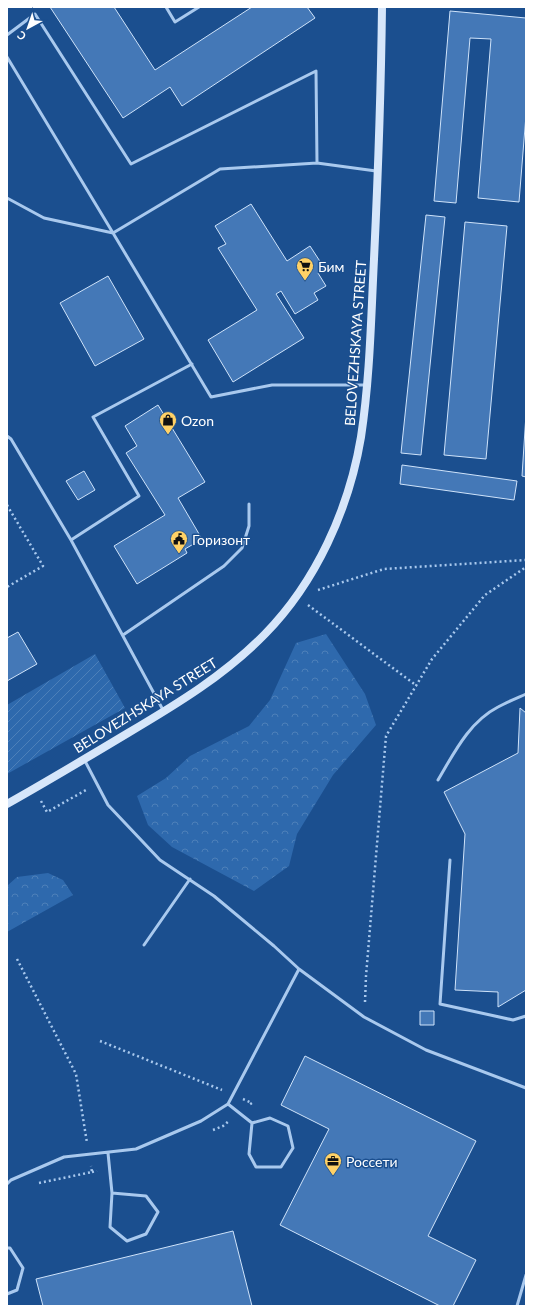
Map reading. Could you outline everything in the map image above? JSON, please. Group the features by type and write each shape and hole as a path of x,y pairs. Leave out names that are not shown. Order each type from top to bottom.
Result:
{"street":[{"name":"BELOVEZHSKAYA STREET","path":"7,804 84,760 164,711 198,690 227,669 265,634 297,596 312,572 327,543 353,475 361,438 367,385 379,172 382,7"}],"lane":[{"path":"166,7 175,22 199,7"},
{"path":"7,35 35,14 131,164 316,71 317,163"},
{"path":"7,57 211,396 272,385 367,385"},
{"path":"7,198 44,218 113,233 220,169 317,163 379,172"},
{"path":"71,540 139,496 93,417 192,364"},
{"path":"7,436 11,439 71,540 164,711"},
{"path":"122,635 224,566 242,548 249,526 249,504"},
{"path":"438,780 452,756 473,726 497,707 526,694"},
{"path":"84,760 108,805 160,860 214,896 299,969 364,1017 426,1050 526,1088"},
{"path":"450,860 440,1004 513,1020 526,1016"},
{"path":"144,945 190,880"},
{"path":"7,1184 11,1180 64,1157 136,1149 201,1121 228,1104 299,969"},
{"path":"228,1104 252,1123"},
{"path":"270,1118 288,1126 293,1148 281,1167 256,1167 249,1154 252,1123 270,1118"},
{"path":"108,1153 112,1193 110,1227 127,1241 146,1234 158,1212 146,1196 112,1193"},
{"path":"7,1248 10,1248 23,1268 17,1290 7,1294"},
{"path":"517,1306 526,1275"}],"path":[{"path":"7,505 43,566 7,588"},
{"path":"297,596 384,569 526,560"},
{"path":"364,1017 366,976 386,736 432,659 485,595 526,566"},
{"path":"297,596 417,686"},
{"path":"17,959 76,1074 92,1172"},
{"path":"100,1041 252,1103 223,1126 208,1132"},
{"path":"34,1184 109,1167"}],"green space":[{"path":"326,634 365,694 376,725 333,775 297,834 289,866 254,891 172,847 148,825 137,796 166,778 190,756 249,726 270,700 296,643"},
{"path":"95,654 125,708 7,774 7,705"},
{"path":"48,873 63,880 73,895 7,932 7,886 17,877"}],"building":[{"path":"50,7 114,7 155,70 252,7 307,7 315,18 182,106 170,87 123,118"},
{"path":"450,11 526,18 526,115 519,202 478,198 491,39 470,38 456,203 434,201"},
{"path":"251,204 287,261 310,246 325,269 318,273 326,286 314,293 318,300 295,314 281,291 276,294 304,338 233,382 208,340 257,310 218,248 226,244 215,226"},
{"path":"426,215 445,217 421,455 401,453"},
{"path":"465,222 507,226 486,459 444,455"},
{"path":"108,276 144,339 95,366 60,303"},
{"path":"158,405 205,482 178,498 202,539 185,549 187,553 137,584 114,546 165,515 126,453 137,446 125,426"},
{"path":"526,414 526,477 522,476"},
{"path":"402,465 517,481 514,500 400,484"},
{"path":"84,471 95,490 78,500 66,481"},
{"path":"18,632 37,664 7,681 7,638"},
{"path":"520,708 526,713 526,990 498,1007 498,992 455,990 465,834 444,792 518,753"},
{"path":"420,1011 434,1011 434,1025 420,1025"},
{"path":"305,1056 476,1141 428,1236 476,1260 453,1306 440,1306 280,1225 329,1129 281,1105"},
{"path":"233,1231 252,1306 43,1306 36,1279"}],"place":[{"name":"Бим","path":"305,281"},
{"name":"Ozon","path":"168,435"},
{"name":"Горизонт","path":"179,554"},
{"name":"Россети","path":"333,1176"}]}
